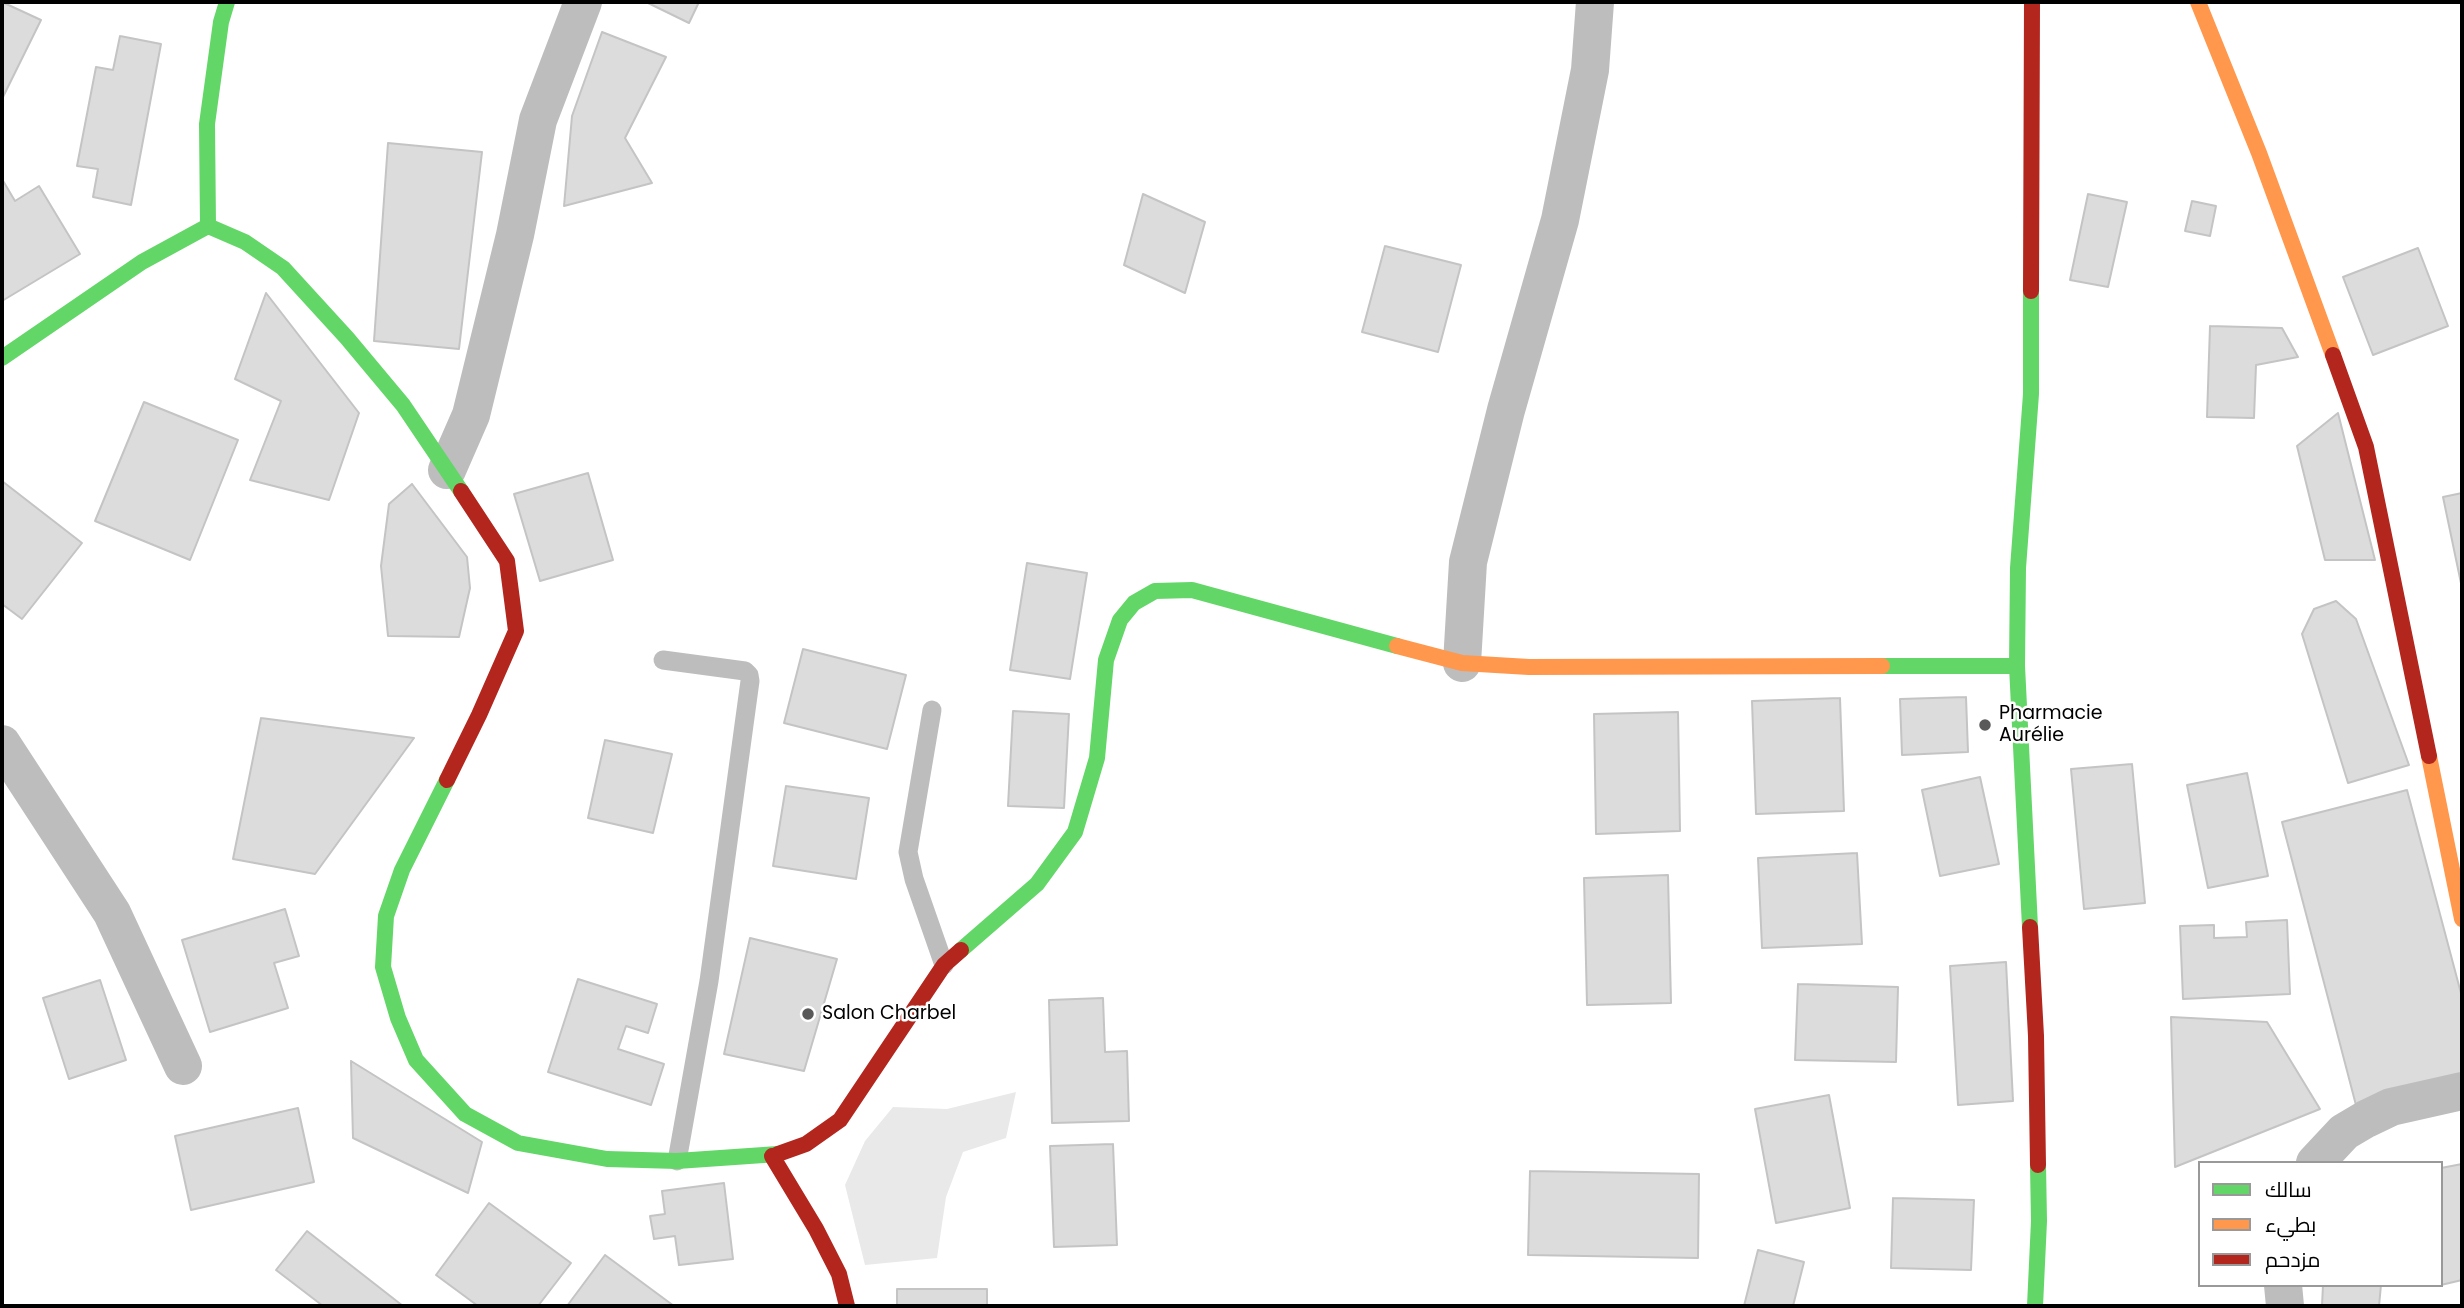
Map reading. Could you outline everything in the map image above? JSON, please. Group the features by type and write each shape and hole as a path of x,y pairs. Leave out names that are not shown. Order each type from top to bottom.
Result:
{"street":[{"path":"208,226 207,124 221,22 227,2"},
{"path":"447,470 471,415 515,235 538,120 583,2"},
{"path":"1462,663 1468,562 1506,410 1560,220 1590,69 1595,2"},
{"path":"2032,2 2031,394 2018,568 2017,666 2036,1036 2039,1221 2035,1306"},
{"path":"2198,2 2259,153 2366,447 2462,919"},
{"path":"2,358 142,262 208,226"},
{"path":"208,226 245,242 283,268 404,405 507,561 516,631 479,715 402,870 386,916 383,967 397,1018 416,1060 465,1114 518,1143 607,1159 677,1161 772,1156 806,1144 841,1121 944,965 1037,884 1074,832 1097,758 1106,660 1120,620 1134,603 1155,591 1192,590 1462,663 1542,667 2017,666"},
{"path":"2,744 112,913 183,1066"},
{"path":"2317,1161 2344,1132 2366,1119 2391,1107 2462,1091"},
{"path":"772,1156 816,1228 839,1274 847,1306"},
{"path":"2283,1287 2285,1306"}],"lane":[{"path":"663,660 745,671 750,681 709,981 677,1161"},
{"path":"932,709 908,852 914,879 944,965"}],"shaded area":[{"path":"1016,1092 1006,1138 963,1152 946,1197 937,1258 865,1265 845,1185 865,1141 893,1107 947,1109"}],"building":[{"path":"2,2 41,20 2,99"},
{"path":"646,2 699,2 689,23"},
{"path":"602,32 666,57 625,138 652,183 564,206 572,116"},
{"path":"120,36 161,44 131,205 93,197 98,169 77,166 96,67 113,70"},
{"path":"388,143 482,152 459,349 374,341"},
{"path":"2,179 15,201 39,186 80,254 2,301"},
{"path":"1143,194 1205,222 1185,293 1124,265"},
{"path":"2088,194 2127,202 2108,287 2070,280"},
{"path":"2192,201 2216,206 2210,236 2185,231"},
{"path":"1385,246 1461,265 1438,352 1362,332"},
{"path":"2418,248 2448,326 2373,355 2343,277"},
{"path":"266,293 359,413 329,500 250,480 281,401 235,379"},
{"path":"2210,326 2282,328 2298,357 2256,365 2254,418 2207,417"},
{"path":"144,402 238,440 190,560 95,521"},
{"path":"2338,413 2375,560 2325,560 2297,446"},
{"path":"588,473 613,560 540,581 514,494"},
{"path":"2,481 82,543 22,619 2,604"},
{"path":"412,484 467,557 470,588 459,637 388,636 381,566 389,504"},
{"path":"2462,493 2462,588 2443,497"},
{"path":"1027,563 1087,573 1070,679 1010,670"},
{"path":"2336,601 2356,619 2409,765 2348,783 2302,634 2314,609"},
{"path":"803,649 906,675 887,749 784,723"},
{"path":"1966,697 1968,752 1902,755 1900,699"},
{"path":"1840,698 1844,811 1756,814 1752,701"},
{"path":"1013,711 1069,714 1064,808 1008,806"},
{"path":"1678,712 1680,831 1596,834 1594,714"},
{"path":"261,718 414,738 315,874 233,859"},
{"path":"605,740 672,754 653,833 588,818"},
{"path":"2132,764 2145,903 2084,909 2071,769"},
{"path":"2247,773 2268,876 2208,888 2187,785"},
{"path":"1980,777 1999,864 1940,876 1922,790"},
{"path":"786,786 869,798 856,879 773,866"},
{"path":"2407,790 2462,997 2462,1076 2357,1109 2282,822"},
{"path":"1857,853 1862,944 1762,948 1758,858"},
{"path":"1668,875 1671,1003 1587,1005 1584,878"},
{"path":"285,909 299,956 274,963 288,1008 210,1032 182,940"},
{"path":"2287,920 2290,994 2183,999 2180,926 2214,925 2214,938 2247,937 2246,922"},
{"path":"750,938 837,959 804,1071 724,1054"},
{"path":"2006,962 2013,1101 1958,1105 1950,966"},
{"path":"578,979 657,1004 648,1033 626,1026 618,1049 664,1064 651,1105 548,1072"},
{"path":"100,980 126,1060 69,1079 43,998"},
{"path":"1798,984 1898,987 1896,1062 1795,1060"},
{"path":"1103,998 1105,1052 1127,1051 1129,1121 1052,1123 1049,1000"},
{"path":"2171,1017 2267,1022 2320,1109 2175,1167"},
{"path":"351,1061 482,1142 468,1193 353,1138"},
{"path":"1829,1095 1850,1208 1776,1223 1755,1109"},
{"path":"298,1108 314,1182 191,1210 175,1136"},
{"path":"1113,1144 1117,1245 1054,1247 1050,1146"},
{"path":"2462,1164 2462,1280 2443,1285 2443,1168"},
{"path":"1530,1171 1699,1174 1698,1258 1528,1255"},
{"path":"724,1183 733,1259 679,1265 675,1236 654,1239 650,1216 665,1214 662,1191"},
{"path":"1893,1198 1974,1200 1971,1270 1891,1268"},
{"path":"489,1203 571,1263 538,1306 478,1306 436,1275"},
{"path":"307,1231 403,1306 323,1306 276,1270"},
{"path":"1758,1250 1804,1262 1793,1306 1744,1306"},
{"path":"605,1255 674,1306 567,1306"},
{"path":"2323,1287 2381,1287 2379,1306 2322,1306"},
{"path":"897,1289 987,1289 987,1306 897,1306"}],"traffic: fast":[{"path":"208,226 207,124 221,22 227,2"},
{"path":"2,358 142,262 208,226 245,242 283,268 403,405 461,491"},
{"path":"2030,927 2017,666 2018,568 2031,394 2031,291"},
{"path":"961,950 1037,884 1075,832 1097,758 1106,660 1120,620 1134,603 1155,591 1192,590 1397,646"},
{"path":"1882,666 2017,666"},
{"path":"447,780 402,870 386,916 383,967 398,1018 416,1060 465,1114 518,1143 607,1159 677,1161 778,1154"},
{"path":"2035,1306 2039,1221 2038,1165"}],"traffic: slow":[{"path":"2198,2 2259,153 2333,355"},
{"path":"1397,646 1462,663 1529,667 1882,666"},
{"path":"2429,756 2462,919"}],"traffic: jam":[{"path":"2031,291 2032,2"},
{"path":"2333,355 2366,447 2429,756"},
{"path":"447,780 516,631 507,561 461,491"},
{"path":"2030,927 2036,1036 2038,1165"},
{"path":"778,1154 806,1144 840,1120 944,965 961,950"},
{"path":"772,1156 816,1229 839,1274 847,1306"}],"place":[{"name":"Pharmacie Aurélie","path":"1985,725"},
{"name":"Salon Charbel","path":"808,1014"}]}
